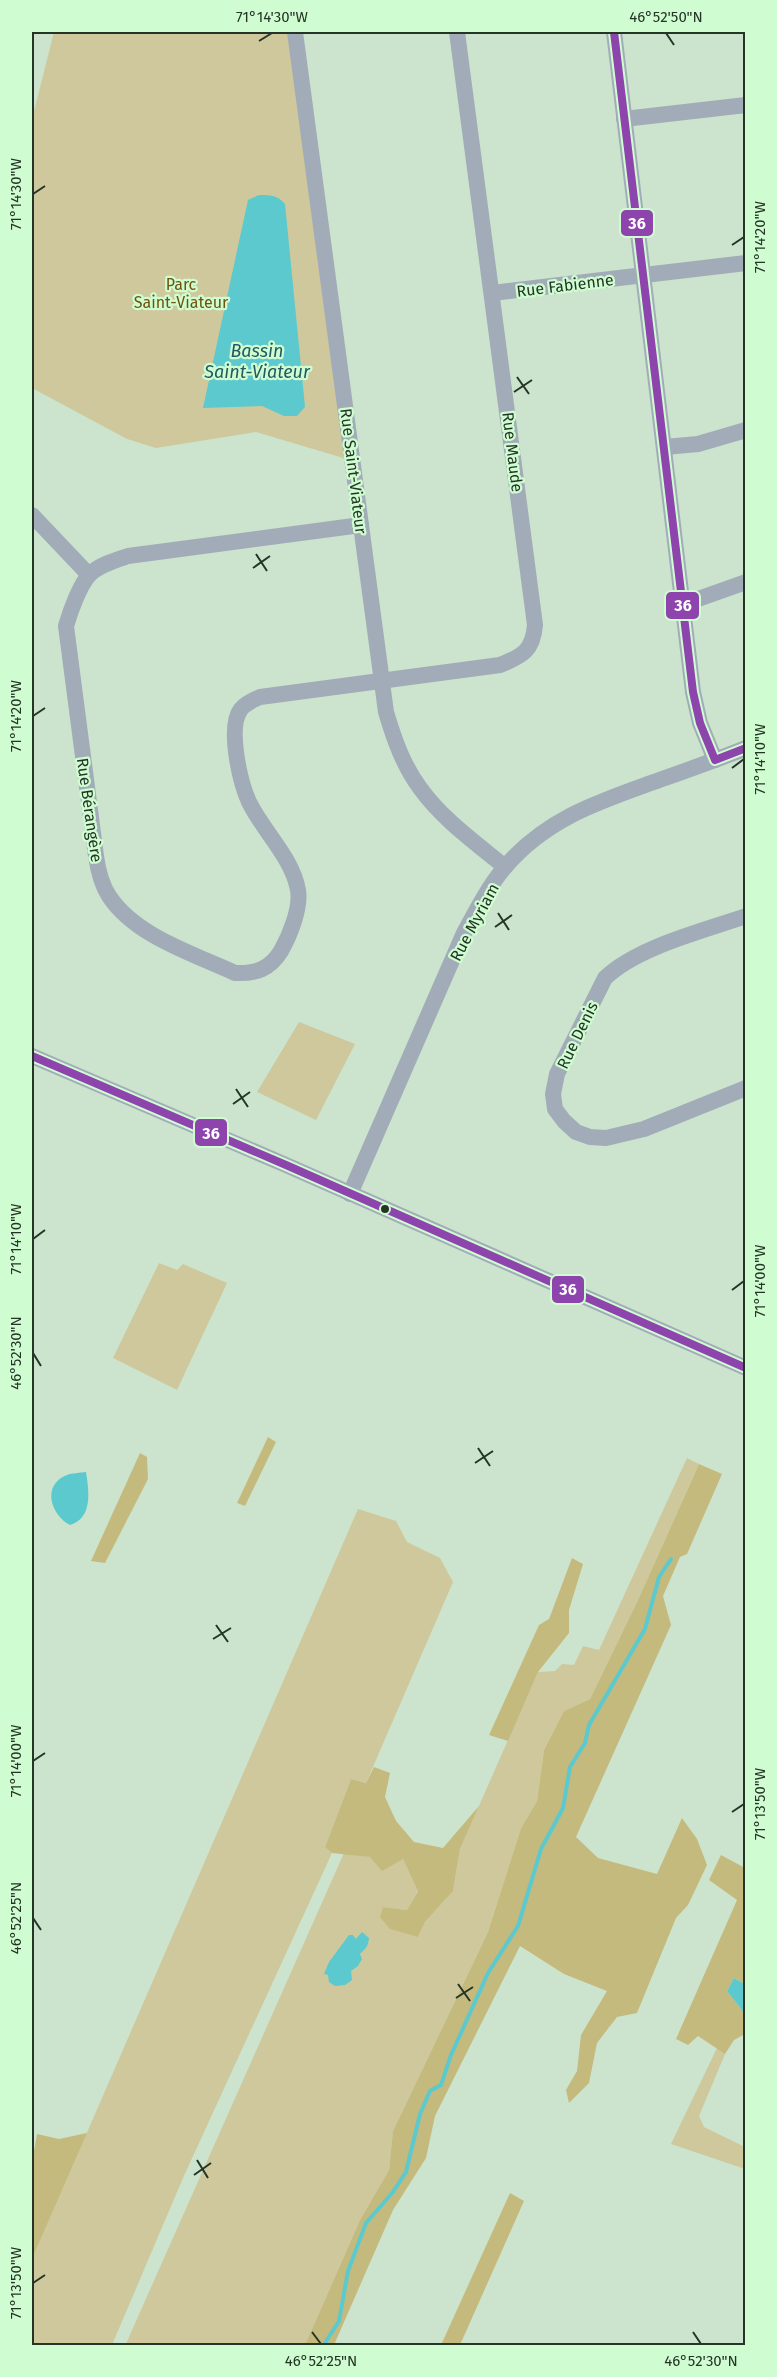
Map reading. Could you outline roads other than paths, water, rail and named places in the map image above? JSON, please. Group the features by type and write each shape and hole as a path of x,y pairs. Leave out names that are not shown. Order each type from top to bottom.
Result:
{"street":[{"name":"Rue Saint-Viateur","path":"295,32 386,712 394,740 405,764 421,789 444,815 505,867"},
{"name":"Rue Maude","path":"382,680 500,664 522,654 534,638 535,625 457,32"},
{"path":"614,32 693,692 700,723 715,760"},
{"path":"624,119 746,105"},
{"name":"Rue Fabienne","path":"492,293 746,263"},
{"path":"665,447 698,444 746,429"},
{"path":"32,515 89,575"},
{"name":"Rue Bérangère","path":"361,525 128,556 113,560 89,575 72,605 66,626 99,874 109,896 140,929 235,973 263,970 274,961 283,947 298,907 298,891 294,876 249,801 233,732 241,710 260,697 382,680"},
{"path":"684,604 746,582"},
{"name":"Rue Myriam","path":"351,1194 464,933 481,902 505,867 533,840 563,818 596,803 746,748"},
{"name":"Rue Denis","path":"746,916 644,953 614,970 605,978 557,1074 554,1094 555,1109 576,1132 590,1137 606,1138 644,1129 746,1088"},
{"path":"32,1056 746,1368"}],"water":[{"name":"Bassin Saint-Viateur","path":"259,195 274,196 285,204 305,407 297,416 284,416 262,406 203,408 248,200"},
{"path":"86,1472 88,1503 86,1510 83,1516 70,1525 63,1520 54,1507 52,1493 54,1486 69,1474"},
{"path":"362,1932 369,1938 369,1941 360,1954 362,1959 358,1966 351,1971 352,1980 345,1985 335,1986 329,1982 328,1975 324,1974 329,1962 349,1935 353,1935 356,1939"},
{"path":"734,1978 745,1984 745,2014 727,1991"}],"waterway":[{"path":"323,2346 339,2321 348,2271 366,2223 393,2192 406,2172 420,2114 430,2091 441,2085 451,2055 488,1973 518,1926 541,1849 563,1808 570,1767 585,1743 589,1725 645,1629 659,1577 671,1559"}],"park label":[{"name":"Parc Saint-Viateur","path":"181,293"}]}
